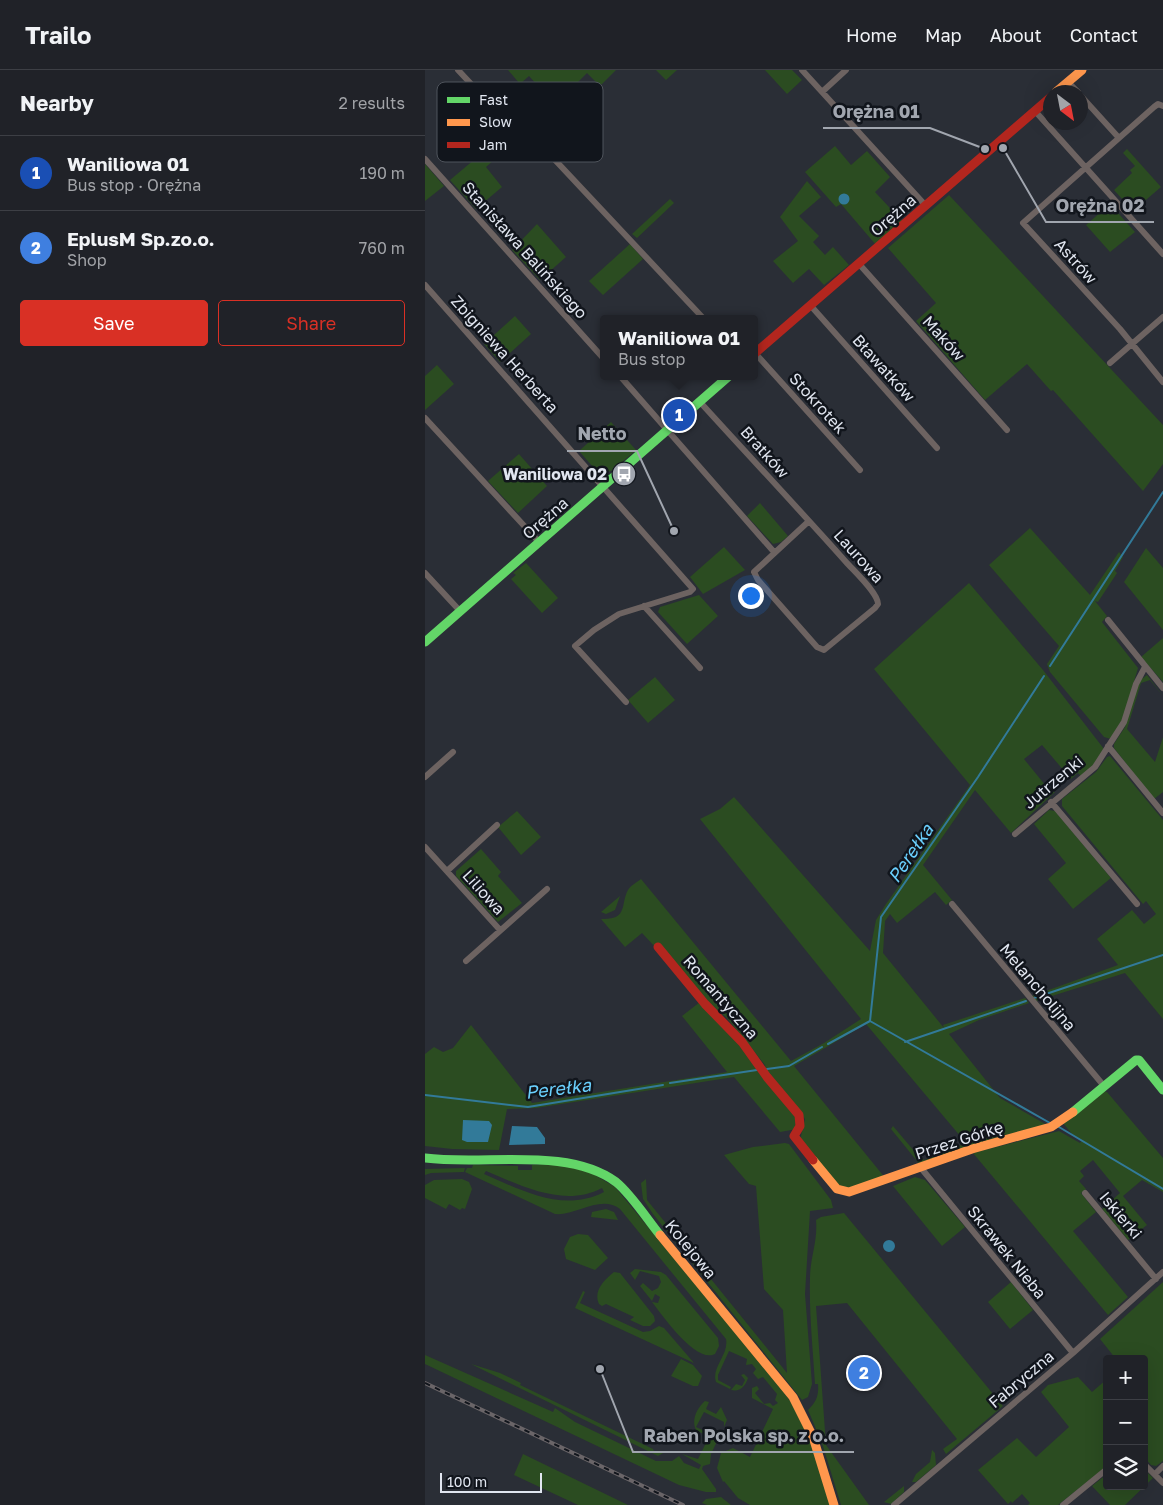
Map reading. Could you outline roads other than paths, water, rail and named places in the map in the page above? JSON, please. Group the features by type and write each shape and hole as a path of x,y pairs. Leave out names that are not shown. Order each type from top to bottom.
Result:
{"street":[{"path":"458,70 469,82"},
{"path":"802,70 926,206"},
{"path":"822,92 846,70"},
{"path":"1064,85 1082,70"},
{"path":"1068,82 1071,85"},
{"name":"Orężna","path":"758,351 860,265 1043,104"},
{"path":"1088,104 1119,138"},
{"path":"1085,168 1153,107 1158,104 1163,106"},
{"path":"1035,111 1163,254"},
{"name":"Stanisława Balińskiego","path":"425,160 600,355"},
{"path":"557,162 700,315"},
{"name":"Astrów","path":"1085,168 1023,223 1132,344 1163,382"},
{"name":"Maków","path":"860,265 1007,430"},
{"name":"Zbigniewa Herberta","path":"425,286 693,589 690,592 644,606"},
{"name":"Bławatków","path":"811,306 937,448"},
{"path":"1111,363 1163,317"},
{"name":"Stokrotek","path":"758,357 860,470"},
{"path":"624,380 730,504 774,552 809,521"},
{"name":"Orężna","path":"425,642 725,380"},
{"name":"Bratków","path":"700,402 809,521"},
{"path":"425,418 539,542"},
{"name":"Laurowa","path":"774,552 754,572 758,580 817,647 826,650 875,608 878,600 809,521"},
{"path":"425,573 460,611"},
{"path":"626,702 575,646 613,617 644,606 700,668"},
{"path":"1108,620 1163,688"},
{"name":"Jutrzenki","path":"1015,834 1051,802 1095,768 1124,722 1136,684 1145,667"},
{"path":"1108,746 1163,813"},
{"path":"425,777 453,752"},
{"path":"1051,802 1137,904"},
{"name":"Liliowa","path":"447,871 497,825"},
{"name":"Liliowa","path":"425,847 500,930"},
{"name":"Liliowa","path":"466,961 547,889"},
{"name":"Melancholijna","path":"952,904 1104,1086"},
{"name":"Romantyczna","path":"658,947 761,1067 799,1115 801,1122 799,1130 794,1136"},
{"name":"Przez Górkę","path":"794,1136 837,1189 842,1192 867,1187 972,1149 1051,1127 1068,1116 1133,1062 1139,1060 1163,1090"},
{"name":"Kolejowa","path":"425,1158 485,1161 561,1160 589,1166 619,1184 793,1397 813,1436 834,1505"},
{"name":"Skrawek Nieba","path":"921,1168 1073,1353"},
{"name":"Iskierki","path":"1085,1193 1156,1278"},
{"name":"Fabryczna","path":"894,1505 1073,1353 1163,1272"},
{"path":"1155,1474 1163,1466"},
{"path":"1148,1468 1163,1482"},
{"path":"1063,1505 1103,1472"}],"water":[{"path":"844,193 850,199 844,205 838,199"},
{"path":"463,1120 489,1121 492,1125 488,1142 467,1142 462,1140"},
{"path":"512,1126 537,1127 545,1138 545,1144 509,1145"},
{"path":"891,1240 894,1241 894,1251 887,1252 884,1251 883,1244 884,1241"}],"waterway":[{"name":"Perełka","path":"1050,666 1163,492"},
{"name":"Perełka","path":"828,1044 870,1021 881,917 978,777 1044,676"},
{"path":"1034,998 1163,955"},
{"path":"905,1042 1026,1001"},
{"path":"870,1021 1050,1123"},
{"name":"Perełka","path":"767,1069 789,1066 822,1047"},
{"name":"Perełka","path":"670,1083 757,1070"},
{"name":"Perełka","path":"425,1095 528,1107 663,1085"},
{"path":"1059,1127 1163,1189"}],"railway":[{"path":"425,1383 683,1505"}],"place":[{"name":"Orężna 02","path":"1003,148"},
{"name":"Orężna 01","path":"985,149"},
{"name":"Waniliowa 01","path":"679,415"},
{"name":"Waniliowa 02","path":"624,474"},
{"name":"Netto","path":"674,531"},
{"name":"Raben Polska sp. z o.o.","path":"600,1369"},
{"name":"EplusM Sp.zo.o.","path":"864,1373"}]}
